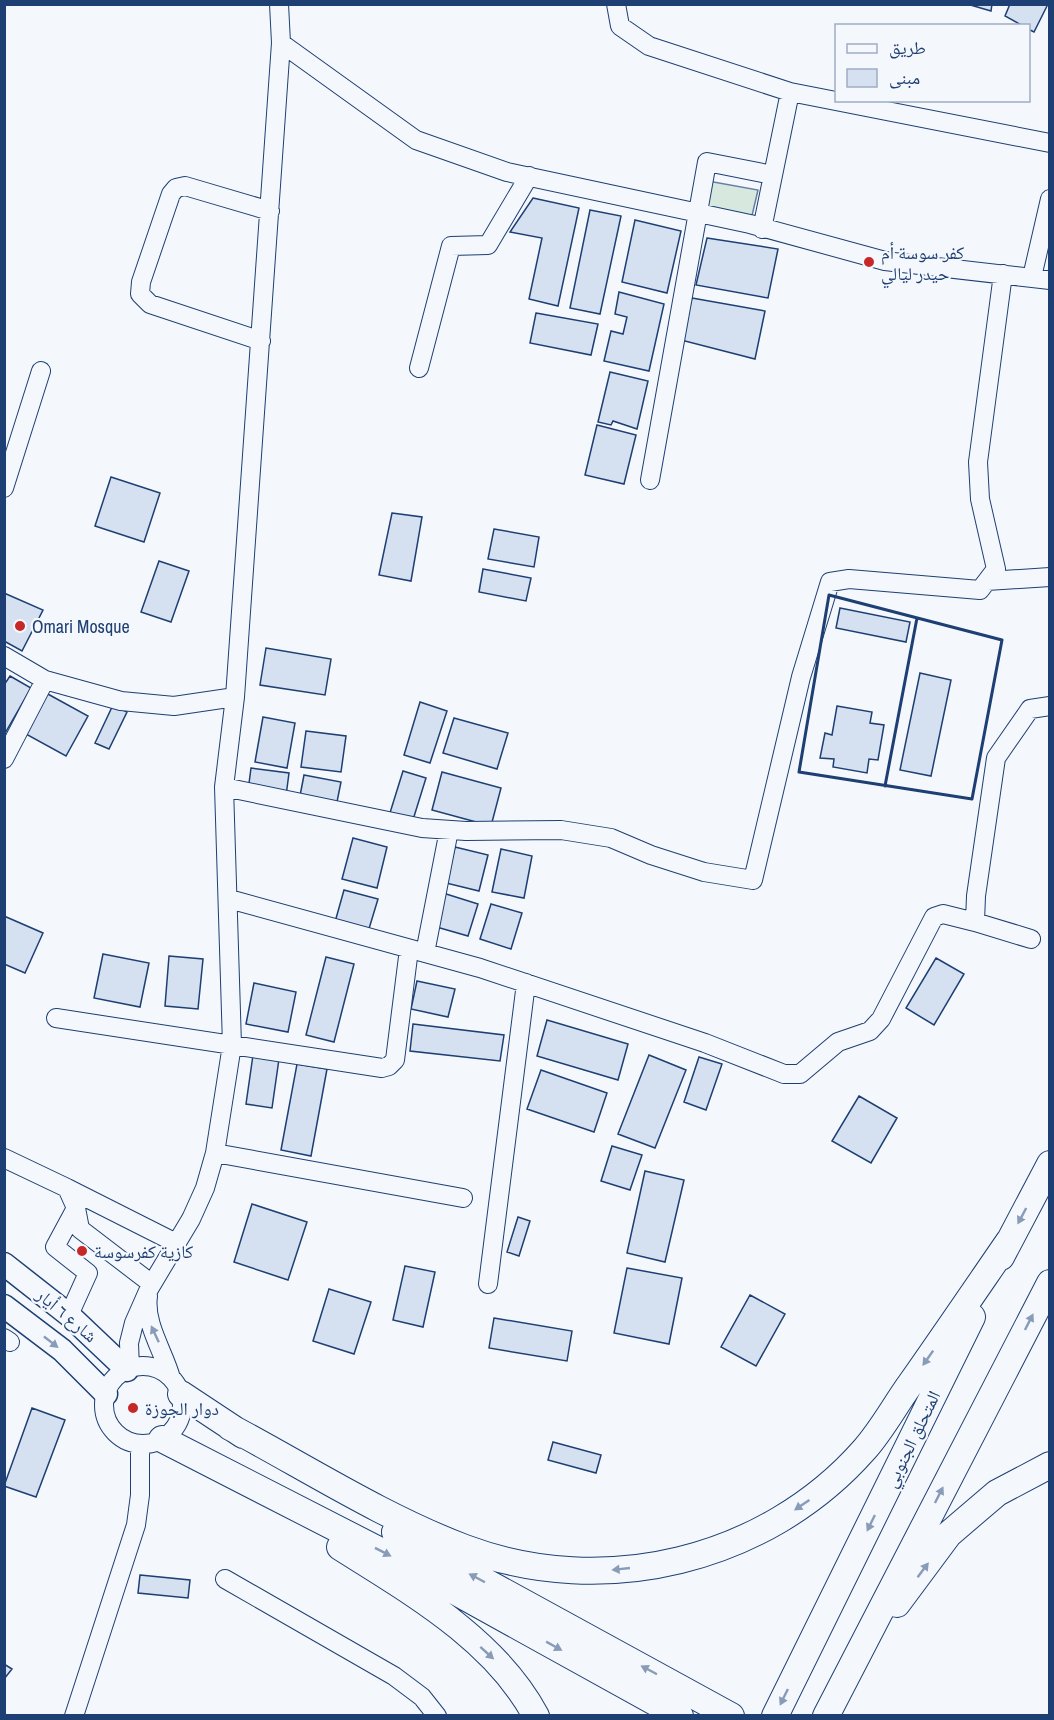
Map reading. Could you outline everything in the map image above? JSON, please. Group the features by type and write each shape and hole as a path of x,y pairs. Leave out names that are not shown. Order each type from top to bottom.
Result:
{"highway":[{"name":"المتحلق الجنوبي","path":"775,1716 1009,1241 1050,1164"},
{"path":"230,1427 417,1527 477,1551 561,1569 609,1570 657,1566 697,1557 741,1541 784,1517 825,1490 865,1449 1009,1241"},
{"path":"826,1716 1050,1283"},
{"path":"176,1386 230,1427 412,1543 731,1716"},
{"path":"151,1442 213,1466 400,1561 680,1716"},
{"path":"850,1667 949,1534 998,1493 1050,1465"},
{"path":"213,1466 413,1593 458,1627 499,1664 536,1716"}],"main road":[{"name":"شارع ٦ أيار","path":"4,1264 69,1314 129,1369"},
{"name":"شارع ٦ أيار","path":"4,1306 62,1350 106,1394"}],"street":[{"path":"129,1369 129,1343 134,1323 150,1286 205,1188 215,1153 232,1045 224,787 235,697 261,341 281,43 279,4"},
{"path":"616,4 620,26 649,46 790,92 835,101"},
{"path":"281,43 416,140 507,172 696,212 885,261 1041,278 1050,199"},
{"path":"762,229 790,92"},
{"path":"841,102 1050,143"},
{"path":"650,480 696,212 707,162 773,175"},
{"path":"419,368 451,246 488,245 529,176"},
{"path":"261,341 150,304 140,294 141,282 171,194 176,188 185,186 270,211"},
{"path":"224,787 356,816 449,830 561,830 611,838 651,855 704,872 753,880 801,677 830,582 849,579 980,590 996,569 980,499 978,462 1003,274"},
{"path":"5,482 40,371"},
{"path":"987,581 1050,577"},
{"path":"4,656 45,680 121,701 174,706 235,697"},
{"path":"4,759 45,680"},
{"path":"975,921 976,896 996,758 1030,709 1050,706"},
{"path":"56,1018 382,1068 389,1066 395,1060 417,951 449,830"},
{"path":"229,899 526,983 705,1043 784,1074 800,1074 838,1042 870,1031 881,1020 934,917 943,914 975,921 1031,939"},
{"path":"488,1284 526,983"},
{"path":"215,1153 463,1198"},
{"path":"4,1158 176,1243"},
{"path":"67,1188 76,1208 80,1229 150,1286"},
{"path":"76,1208 55,1247 88,1273"},
{"path":"69,1314 88,1273 105,1249"},
{"path":"150,1286 146,1307 150,1324 176,1386 181,1414 177,1424 151,1442 130,1442 113,1429 104,1406 106,1394 111,1384 129,1369 152,1367 176,1386"},
{"path":"74,1716 136,1526 151,1442"},
{"path":"225,1579 394,1676 422,1697 437,1716"}],"shaded area":[{"path":"708,181 758,190 750,224 704,213"}],"building":[{"path":"967,4 992,4 991,11"},
{"path":"1010,4 1048,4 1034,32 1030,30 1030,24 1019,24 1005,16"},
{"path":"533,198 579,208 558,306 529,299 542,238 510,232"},
{"path":"590,210 621,216 600,314 570,308"},
{"path":"635,220 681,231 667,293 622,282"},
{"path":"707,238 778,249 768,298 696,285"},
{"path":"619,292 664,304 649,371 604,361 611,331 623,334 627,317 615,314"},
{"path":"692,298 765,311 755,359 681,340"},
{"path":"536,313 598,324 591,355 530,343"},
{"path":"610,372 648,381 637,429 613,421 611,425 598,422"},
{"path":"597,425 636,435 624,484 585,475"},
{"path":"111,477 160,493 144,542 95,526"},
{"path":"392,513 422,517 411,581 379,575"},
{"path":"494,529 539,537 534,567 488,559"},
{"path":"159,561 189,571 171,622 141,612"},
{"path":"483,569 531,578 526,601 479,592"},
{"name":"Omari Mosque","path":"4,593 43,610 22,651 4,641"},
{"path":"840,608 910,622 906,642 836,628"},
{"path":"266,648 331,659 325,695 260,685"},
{"path":"920,673 951,680 931,776 900,770"},
{"path":"10,676 31,688 4,735 4,685"},
{"path":"46,693 88,716 66,756 24,733"},
{"path":"420,702 447,711 430,763 404,755"},
{"path":"113,705 127,712 109,749 95,743"},
{"path":"837,706 872,712 870,723 884,725 878,760 869,759 867,773 833,767 834,759 820,758 825,733 832,735"},
{"path":"263,717 295,723 287,768 255,762"},
{"path":"454,718 508,733 497,769 443,753"},
{"path":"306,731 346,736 341,772 301,767"},
{"path":"251,768 289,773 286,796 248,791"},
{"path":"403,771 426,778 412,823 389,816"},
{"path":"442,772 501,788 491,826 432,810"},
{"path":"304,775 341,782 336,807 299,801"},
{"path":"353,838 387,847 377,888 342,879"},
{"path":"455,847 488,855 479,891 446,883"},
{"path":"501,849 532,856 524,898 492,892"},
{"path":"344,890 378,899 368,932 335,922"},
{"path":"443,893 478,904 468,936 433,926"},
{"path":"491,904 522,913 511,949 480,939"},
{"path":"4,916 43,933 25,973 4,964"},
{"path":"103,954 149,963 140,1007 94,998"},
{"path":"169,956 203,959 198,1009 165,1006"},
{"path":"326,957 354,964 334,1042 306,1035"},
{"path":"936,958 964,974 934,1025 906,1008"},
{"path":"417,981 455,989 448,1017 411,1009"},
{"path":"254,983 296,992 288,1032 246,1024"},
{"path":"547,1020 628,1044 618,1080 537,1056"},
{"path":"413,1024 504,1035 500,1061 410,1051"},
{"path":"253,1055 279,1059 272,1108 246,1104"},
{"path":"649,1055 686,1070 655,1148 618,1134"},
{"path":"699,1057 722,1064 706,1110 684,1102"},
{"path":"297,1064 327,1069 311,1156 281,1150"},
{"path":"541,1070 607,1093 594,1132 527,1109"},
{"path":"859,1096 897,1118 871,1163 832,1141"},
{"path":"612,1146 642,1155 630,1190 601,1181"},
{"path":"645,1171 684,1180 665,1262 627,1253"},
{"path":"252,1204 307,1222 288,1280 234,1262"},
{"path":"518,1217 530,1221 519,1256 507,1252"},
{"path":"405,1266 435,1272 423,1327 393,1320"},
{"path":"627,1268 682,1278 669,1344 614,1333"},
{"path":"329,1289 371,1302 354,1354 313,1341"},
{"path":"750,1295 785,1314 756,1366 721,1347"},
{"path":"494,1318 572,1331 567,1361 489,1348"},
{"path":"32,1408 65,1420 36,1497 4,1486"},
{"path":"553,1442 601,1455 596,1473 548,1460"},
{"path":"140,1575 190,1580 188,1598 138,1593"},
{"path":"4,1664 12,1669 4,1679"}],"wall":[{"path":"829,595 1002,640 972,799 799,772 829,595"},
{"path":"885,786 917,618"}],"place":[{"name":"كفر سوسة أم حيدر ليالي","path":"869,262"},
{"name":"Omari Mosque","path":"20,626"},
{"name":"كازية كفرسوسة","path":"82,1251"},
{"name":"دوار الجوزة","path":"133,1408"}]}
